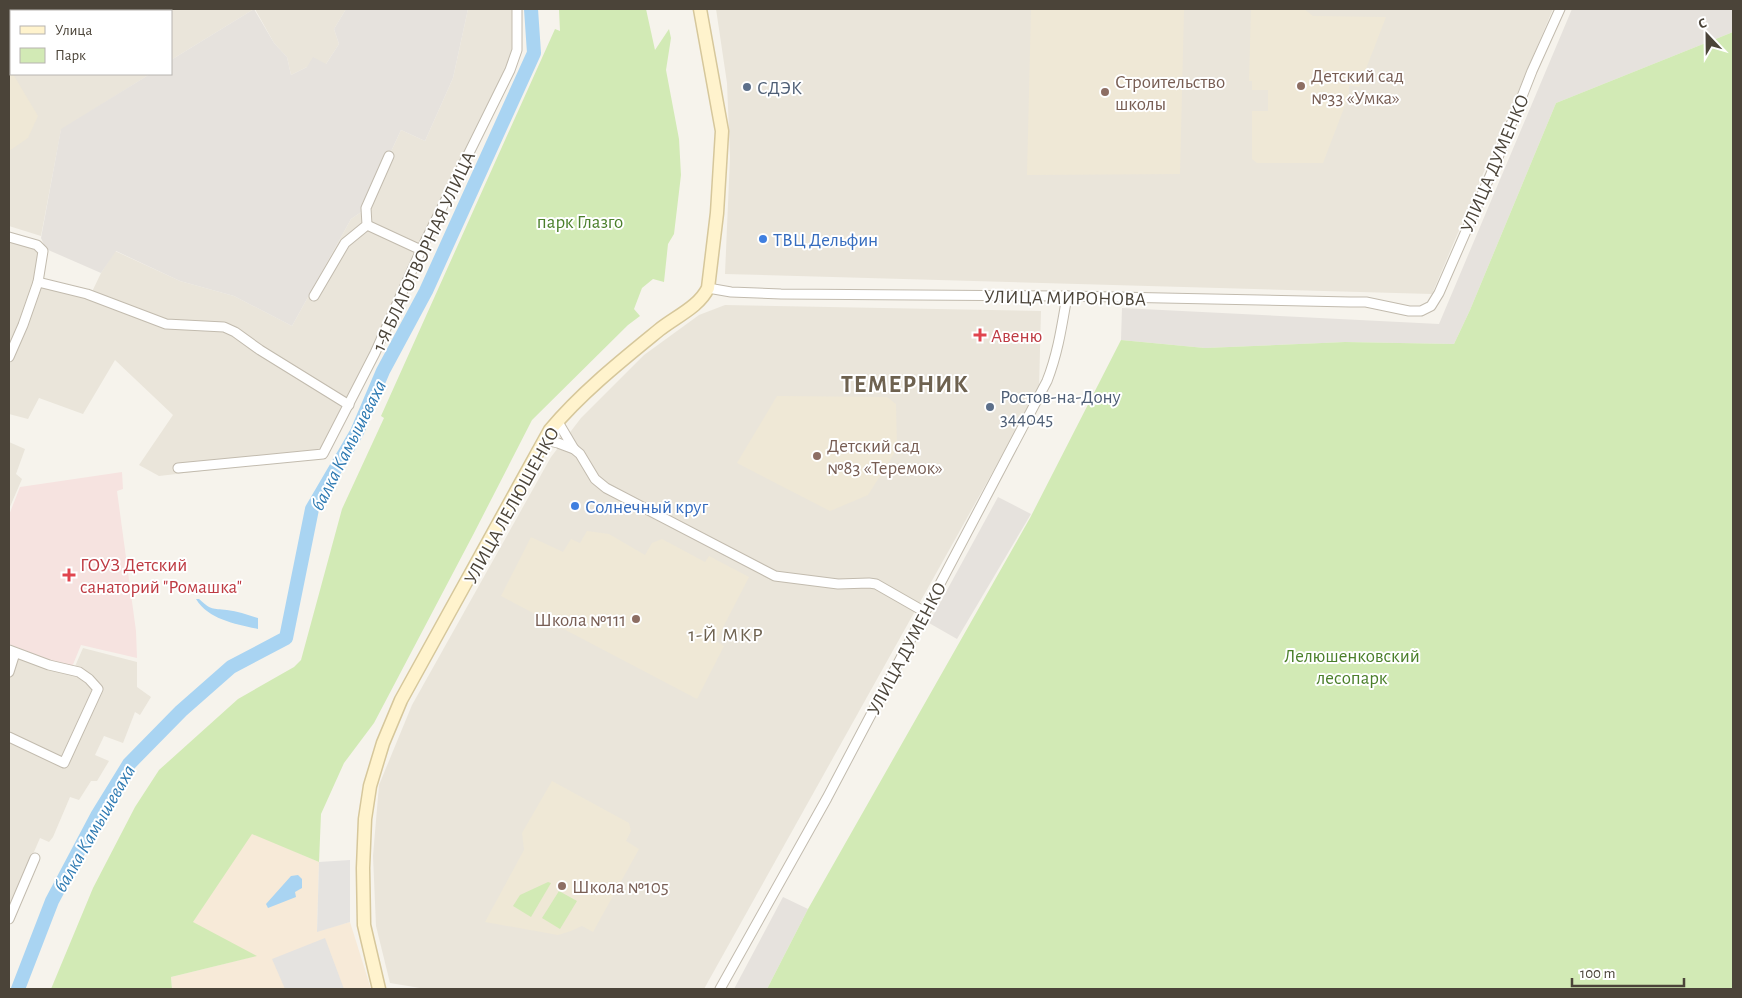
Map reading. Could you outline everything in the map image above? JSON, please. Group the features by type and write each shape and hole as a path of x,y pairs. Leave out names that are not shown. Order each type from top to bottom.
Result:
{"street":[{"name":"1-Я БЛАГОТВОРНАЯ УЛИЦА","path":"178,468 323,454 375,353 421,250 506,78 517,50 516,9"},
{"path":"700,9 722,130 717,213 708,288"},
{"name":"УЛИЦА ДУМЕНКО","path":"1421,311 1431,306 1438,293 1497,160 1532,71 1560,9"},
{"path":"367,225 366,208 390,156"},
{"path":"367,225 421,250"},
{"path":"314,296 345,243 367,225"},
{"path":"9,237 36,245 43,251 38,282 23,325 9,356"},
{"path":"38,282 87,294 166,324 224,328 234,332 348,405"},
{"name":"УЛИЦА МИРОНОВА","path":"708,288 731,292 781,294 1066,296 1358,302 1409,311 1421,311"},
{"name":"УЛИЦА ЛЕЛЮШЕНКО","path":"379,989 364,925 363,868 365,819 369,794 383,743 401,700 544,440 576,402 634,351 704,297 708,288"},
{"name":"УЛИЦА ДУМЕНКО","path":"720,989 827,798 1047,381 1061,335 1066,296"},
{"path":"558,422 574,450"},
{"path":"544,440 558,443 580,454 595,479 606,488 775,576 838,584 876,584 925,612"},
{"path":"9,672 12,652 49,665 79,672 98,689 64,763 9,737"},
{"path":"9,919 34,858"}],"shaded area":[{"path":"9,9 254,9 172,59 172,10 10,10 10,75 148,75 61,130 41,236 9,226"},
{"path":"254,9 274,43 287,57 291,75 307,67 313,57 326,64 339,44 334,29 346,9 468,9 453,78 425,141 401,130 364,210 351,219 292,326 234,296 180,281 116,251 101,273 46,249 41,238 61,129 148,75 172,75 172,59"},
{"path":"255,9 346,9 334,29 339,44 326,64 307,67 291,75 287,57 274,43"},
{"path":"468,9 514,9 519,43 322,457 159,476 139,465 173,415 115,360 83,414 39,398 28,419 9,414 9,239 36,246 41,251 38,276 90,296 101,273 115,251 180,281 234,296 292,326 351,219 364,210 401,130 425,141 453,78"},
{"path":"716,9 1553,9 1432,294 725,274 730,157 727,83"},
{"name":"Строительство школы","path":"1031,9 1184,10 1180,174 1027,175"},
{"name":"Детский сад №33 «Умка»","path":"1251,9 1304,9 1313,16 1386,17 1359,87 1349,85 1349,95 1323,163 1257,163 1252,159 1252,111 1268,111 1268,90 1252,90 1252,81 1249,81"},
{"path":"1572,9 1733,9 1733,32 1556,103 1454,344 1345,342 1205,348 1121,340 1122,308 1439,324"},
{"path":"9,66 10,75 14,75 38,116 28,138 9,151"},
{"path":"725,305 1041,311 1039,389 704,989 426,989 390,983 376,926 373,856 379,785 412,705 551,457 581,418 644,355 699,315"},
{"name":"Детский сад №83 «Теремок»","path":"777,396 887,397 896,404 897,449 868,495 830,511 737,463"},
{"path":"9,442 25,449 16,474 22,479 9,509"},
{"name":"ГОУЗ Детский санаторий \"Ромашка\"","path":"122,472 123,489 117,491 136,631 137,658 81,645 72,667 61,666 9,644 9,515 20,487"},
{"path":"998,497 1031,514 957,639 929,623"},
{"name":"Школа №111","path":"587,531 609,534 645,555 652,543 662,539 705,562 709,556 749,577 716,641 724,646 697,699 501,596 531,537 563,552 571,539 580,543"},
{"path":"9,646 73,671 83,648 137,662 137,687 151,697 140,715 135,712 123,743 104,736 95,755 109,761 97,781 91,781 79,800 70,797 53,837 49,842 40,838 9,910"},
{"name":"Школа №105","path":"552,781 629,823 631,831 626,841 639,849 593,932 582,926 558,935 485,922 524,850 522,833"},
{"path":"252,833 319,862 317,931 350,922 371,989 172,989 171,977 256,956 192,923"},
{"path":"350,860 350,922 317,932 319,862"},
{"path":"783,897 808,909 767,989 734,989"},
{"path":"325,938 344,989 285,989 272,959"}],"green space":[{"name":"парк Глазго","path":"559,9 646,9 655,50 669,29 671,38 666,70 679,139 681,175 674,234 668,244 664,282 653,279 642,288 634,309 640,316 628,325 532,420 374,723 344,763 321,814 319,862 252,834 193,922 257,956 171,977 172,989 51,989 93,888 135,807 159,770 238,699 294,667 301,660 342,509 384,418 381,416 555,29 560,31"},
{"name":"Лелюшенковский лесопарк","path":"1733,32 1733,989 767,989 808,909 1030,518 1121,340 1205,348 1345,342 1454,344 1556,103"},
{"path":"548,882 551,883 531,917 513,906 520,895"},
{"path":"559,891 577,901 560,929 542,918"}],"water":[{"path":"196,599 212,608 235,611 258,618 258,629 224,620 208,612"},
{"path":"298,875 302,879 302,888 295,892 296,897 268,908 266,904 291,876"}],"waterway":[{"name":"балка Камышеваха","path":"18,989 52,901 97,816 129,764 181,711 231,667 286,638 312,509 357,432 383,371 426,291 534,53 531,9"}],"place":[{"name":"Детский сад №33 «Умка»","path":"1301,86"},
{"name":"СДЭК","path":"747,87"},
{"name":"Строительство школы","path":"1105,92"},
{"name":"ТВЦ Дельфин","path":"763,239"},
{"name":"Авеню","path":"980,335"},
{"name":"Ростов-на-Дону 344045","path":"990,407"},
{"name":"Детский сад №83 «Теремок»","path":"817,456"},
{"name":"Солнечный круг","path":"575,506"},
{"name":"ГОУЗ Детский санаторий \"Ромашка\"","path":"69,575"},
{"name":"Школа №111","path":"636,619"},
{"name":"Школа №105","path":"562,886"}],"district":[{"name":"ТЕМЕРНИК","path":"905,384"},
{"name":"1-Й МКР","path":"726,634"}]}
